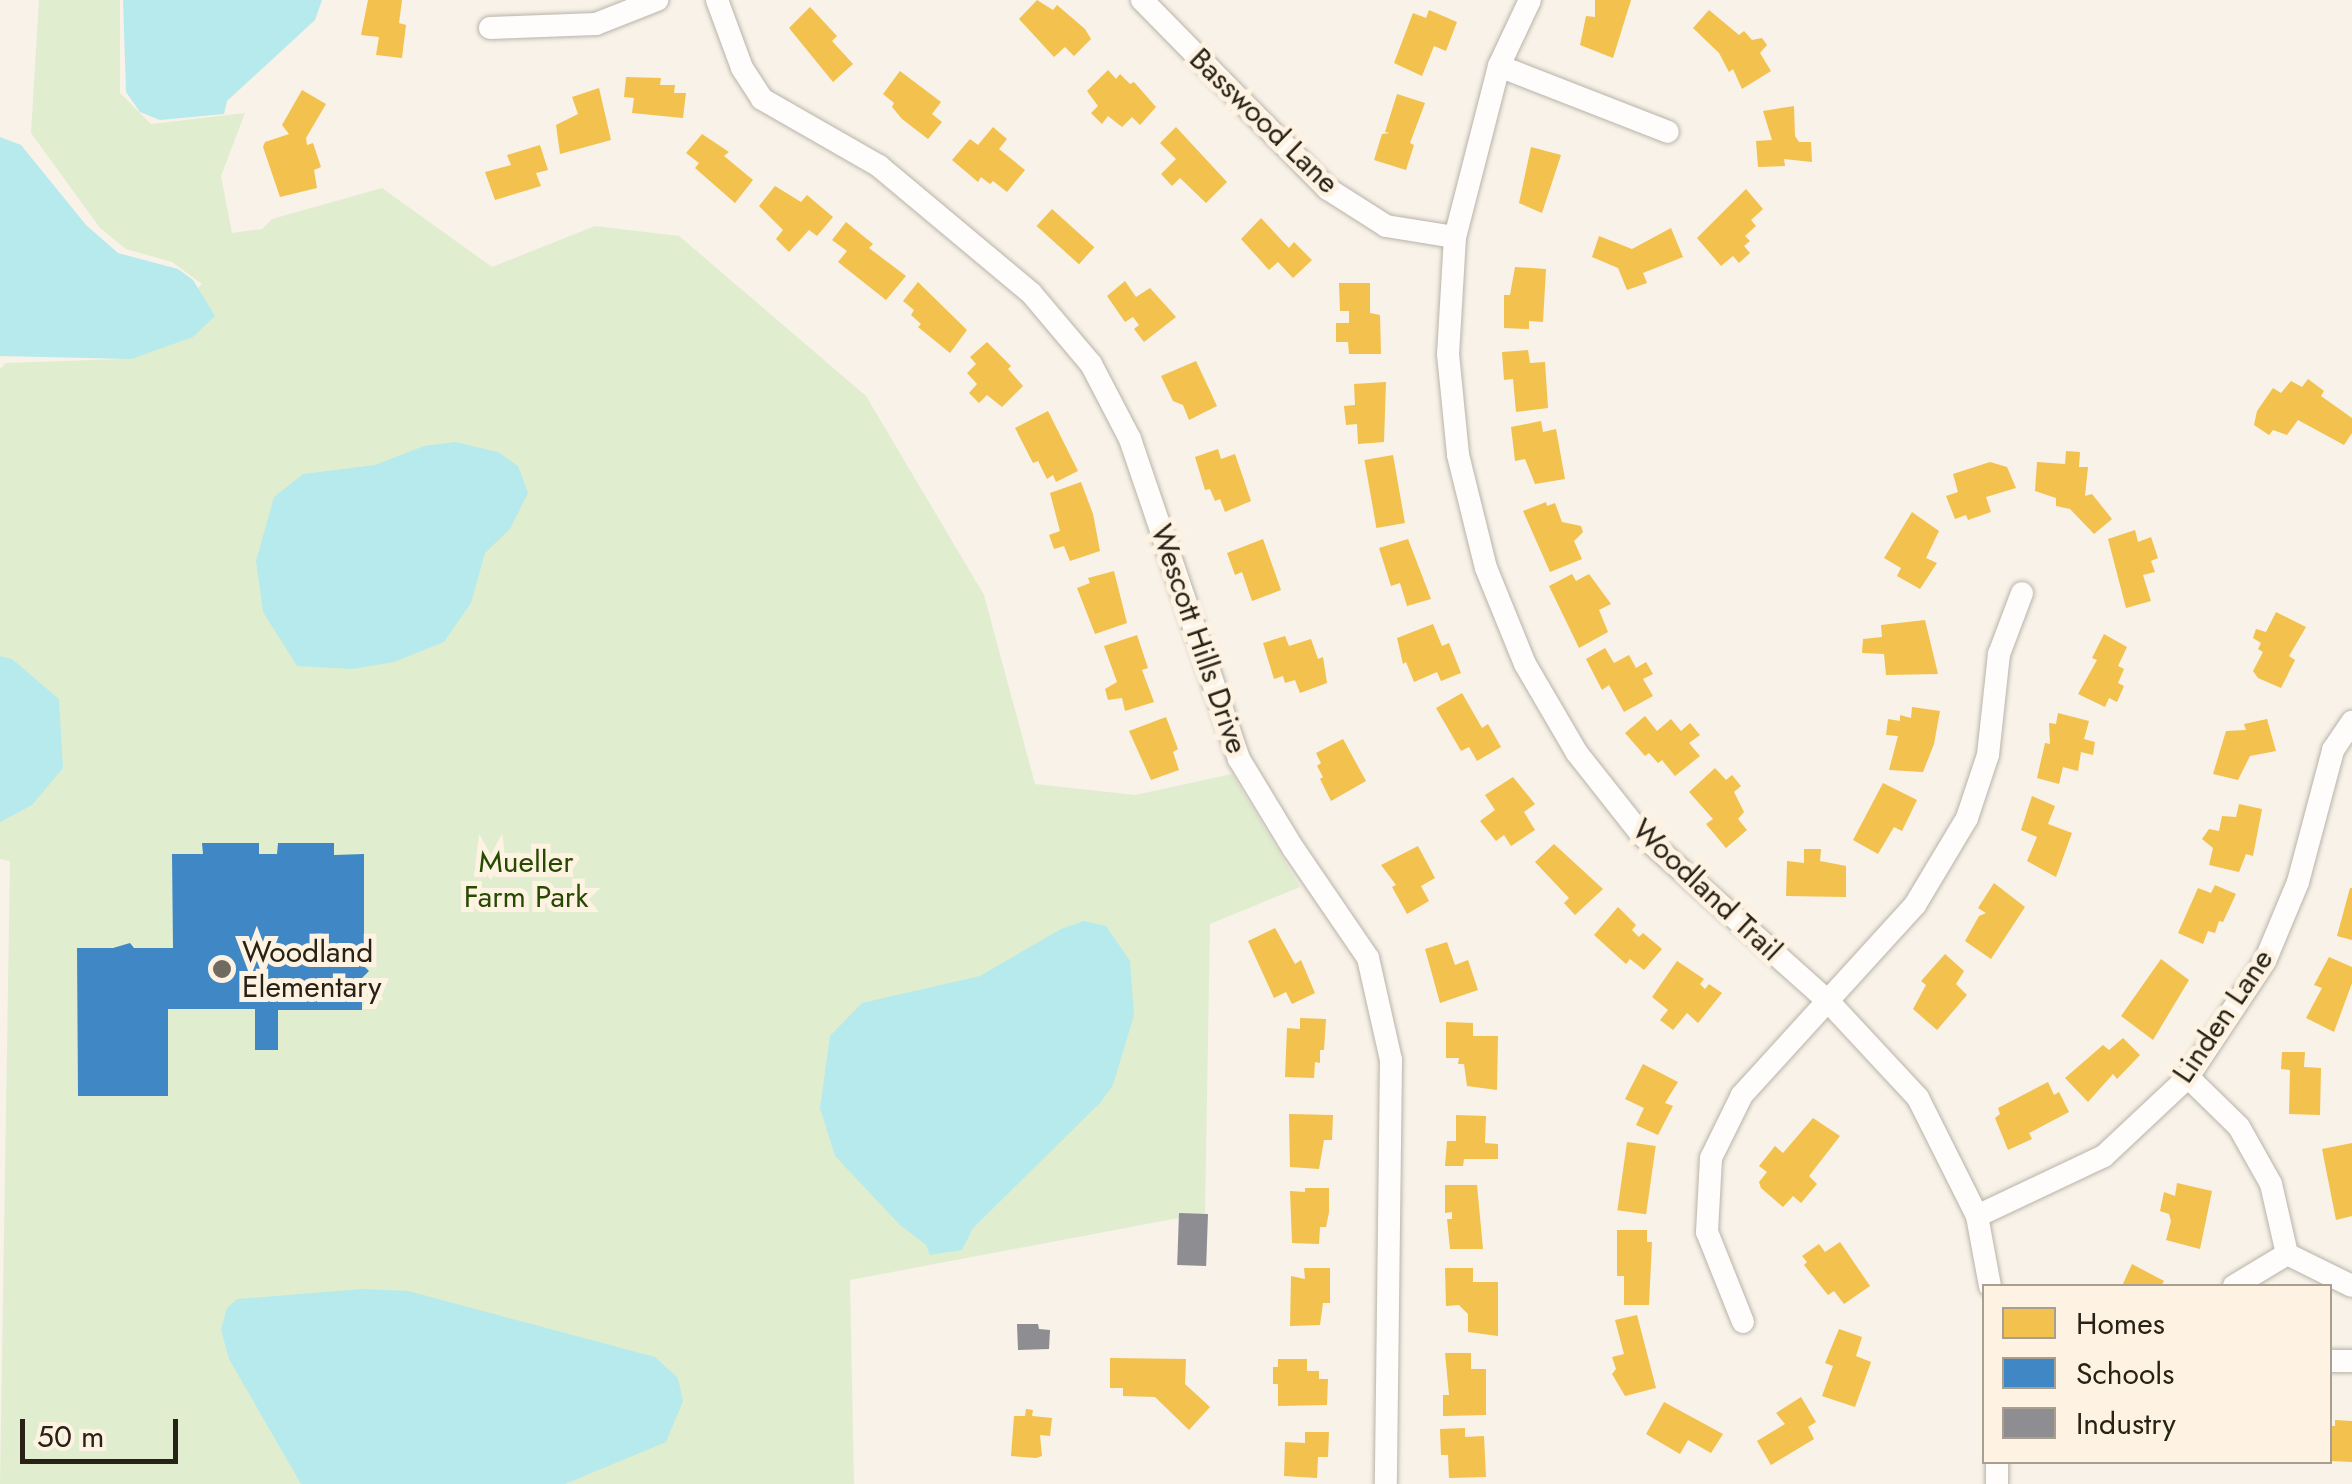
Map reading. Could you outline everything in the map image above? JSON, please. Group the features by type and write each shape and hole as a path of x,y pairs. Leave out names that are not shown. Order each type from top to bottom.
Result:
{"street":[{"path":"490,28 596,24 657,0"},
{"name":"Wescott Hills Drive","path":"717,0 742,68 762,99 878,166 1032,294 1091,364 1130,439 1239,759 1292,848 1368,958 1390,1060 1386,1484"},
{"name":"Basswood Lane","path":"1142,0 1328,189 1386,226 1455,237"},
{"name":"Woodland Trail","path":"1530,0 1498,66 1455,237 1448,354 1458,456 1486,568 1525,664 1577,754 1641,834 1828,1002 1918,1098 1977,1216 1990,1284"},
{"path":"1498,66 1668,132"},
{"path":"1744,1322 1708,1232 1711,1158 1742,1095 1915,905 1967,818 1988,756 1999,654 2022,593"},
{"name":"Linden Lane","path":"1977,1216 2104,1156 2188,1077 2265,961 2298,882 2334,750 2352,722"},
{"path":"2188,1077 2239,1127 2271,1184 2286,1254"},
{"path":"2286,1254 2352,1286"},
{"path":"2237,1284 2286,1254"}],"green space":[{"name":"Mueller Farm Park","path":"39,0 120,0 120,93 151,124 245,113 221,176 232,233 262,229 272,219 382,188 492,267 595,226 679,236 866,396 984,595 1035,784 1135,795 1232,774 1300,887 1210,924 1205,1213 850,1280 854,1484 0,1484 10,861 0,859 0,369 6,363 120,359 202,284 172,262 126,249 100,228 31,133"}],"water":[{"path":"123,0 322,0 315,20 227,101 224,114 160,120 140,112 126,92"},
{"path":"0,137 21,145 86,225 118,253 178,269 193,280 215,316 193,337 131,359 0,356"},
{"path":"455,442 498,452 518,466 528,493 510,529 485,553 471,603 444,642 394,662 353,669 297,666 263,612 256,561 274,497 303,474 375,465 424,446"},
{"path":"0,656 12,659 59,699 63,768 32,805 0,822"},
{"path":"1084,921 1106,926 1130,961 1134,1015 1113,1085 1100,1103 973,1228 962,1250 930,1255 926,1245 900,1225 835,1156 820,1108 830,1036 862,1003 980,976 1061,929"},
{"path":"363,1289 408,1291 655,1357 678,1378 683,1401 666,1442 565,1484 301,1484 229,1359 221,1330 227,1308 237,1299"}],"building: Homes":[{"path":"368,0 402,0 399,23 406,25 402,58 376,55 379,37 361,35"},
{"path":"1037,0 1053,10 1057,5 1085,29 1091,39 1074,56 1065,47 1054,57 1019,19"},
{"path":"1595,0 1631,0 1613,58 1580,45 1586,16 1595,17"},
{"path":"810,7 837,36 832,41 853,64 833,82 789,28"},
{"path":"1429,10 1457,22 1446,51 1434,46 1422,76 1394,63 1413,13 1426,18"},
{"path":"1709,10 1739,35 1744,31 1752,40 1762,38 1767,45 1760,53 1771,71 1742,89 1733,69 1729,72 1719,53 1693,28"},
{"path":"1108,70 1116,79 1120,74 1130,84 1134,82 1156,107 1140,125 1132,117 1122,127 1108,116 1102,124 1091,113 1098,106 1087,91"},
{"path":"900,71 941,102 932,114 942,122 928,139 902,119 892,107 894,103 883,94"},
{"path":"626,77 661,78 660,85 675,85 674,93 686,93 683,118 632,113 634,98 624,97"},
{"path":"599,88 611,140 560,154 556,125 578,114 572,97"},
{"path":"302,90 326,104 306,138 307,145 313,143 321,167 314,170 317,188 280,197 263,147 265,142 289,134 282,125"},
{"path":"1397,94 1425,103 1410,143 1414,145 1406,170 1374,160 1382,134 1390,133 1385,132"},
{"path":"1794,106 1795,136 1799,142 1811,142 1812,162 1784,159 1785,166 1758,167 1756,141 1772,140 1763,111"},
{"path":"993,127 1007,139 999,149 1025,170 1007,192 993,181 990,184 981,177 978,182 952,160 970,139 978,145"},
{"path":"1176,127 1227,182 1206,203 1180,178 1172,186 1161,174 1176,159 1160,143"},
{"path":"702,134 729,152 724,156 753,180 735,203 695,168 699,163 686,153"},
{"path":"540,145 548,170 536,173 541,186 495,200 485,172 511,165 507,155"},
{"path":"1531,147 1561,155 1542,213 1519,203"},
{"path":"775,186 801,202 807,195 833,217 817,236 809,230 789,252 776,239 783,230 759,206"},
{"path":"1746,189 1763,209 1751,220 1756,226 1745,236 1750,241 1744,246 1750,253 1739,263 1733,256 1721,266 1697,238"},
{"path":"1052,209 1094,247 1079,264 1037,226"},
{"path":"1261,218 1289,248 1294,242 1312,260 1293,278 1278,262 1269,270 1241,239"},
{"path":"846,222 873,244 869,248 906,276 886,300 838,262 847,251 832,240"},
{"path":"1671,228 1683,257 1643,273 1647,283 1627,290 1618,268 1592,257 1599,236 1632,249"},
{"path":"1515,267 1546,269 1543,322 1529,321 1529,329 1504,328 1504,295 1510,295"},
{"path":"1125,281 1136,297 1150,288 1176,317 1144,342 1134,329 1139,325 1133,317 1125,322 1107,296"},
{"path":"918,282 967,330 950,353 918,327 921,324 911,315 914,310 903,301"},
{"path":"1339,283 1370,283 1370,313 1380,315 1381,354 1349,354 1348,342 1336,342 1336,323 1349,323 1349,311 1340,311"},
{"path":"987,342 1011,366 1008,369 1023,386 1002,407 987,395 979,403 969,393 977,384 967,373 976,364 970,357"},
{"path":"1528,350 1530,363 1545,362 1548,408 1516,412 1513,379 1504,380 1502,352"},
{"path":"1196,361 1217,406 1189,420 1183,405 1173,401 1161,376"},
{"path":"2308,379 2324,391 2321,396 2352,418 2352,433 2344,445 2298,420 2287,435 2273,430 2269,435 2254,425 2257,411 2273,388 2281,393 2291,381 2302,387"},
{"path":"1386,382 1384,442 1358,444 1357,424 1346,425 1344,406 1355,405 1354,384"},
{"path":"1048,411 1078,471 1056,482 1053,475 1047,479 1038,461 1033,463 1015,428"},
{"path":"1541,421 1543,432 1556,429 1565,479 1535,484 1525,459 1515,461 1511,427"},
{"path":"1218,449 1221,459 1235,454 1251,501 1225,512 1220,499 1215,501 1210,489 1205,490 1195,457"},
{"path":"2066,451 2080,452 2079,467 2088,467 2085,496 2092,494 2112,519 2094,534 2070,509 2056,506 2056,498 2035,491 2037,462 2065,464"},
{"path":"1393,455 1405,523 1376,528 1364,460"},
{"path":"1990,462 2007,467 2016,488 1986,497 1991,512 1968,520 1966,515 1955,519 1946,496 1958,492 1953,474"},
{"path":"1081,482 1093,514 1100,551 1070,561 1064,546 1054,549 1049,535 1060,531 1050,493"},
{"path":"1546,502 1547,506 1555,503 1562,522 1581,526 1583,532 1574,541 1582,559 1550,572 1523,511"},
{"path":"1912,512 1939,531 1926,558 1937,563 1920,589 1897,576 1901,568 1884,558"},
{"path":"2135,530 2138,542 2151,537 2158,558 2151,561 2155,572 2143,575 2151,601 2126,608 2108,539"},
{"path":"1263,539 1281,590 1252,601 1242,572 1235,575 1227,553"},
{"path":"1408,539 1431,599 1407,606 1400,583 1391,586 1379,548"},
{"path":"1114,571 1127,623 1095,634 1077,588 1090,583 1088,578"},
{"path":"1572,574 1576,581 1589,574 1611,604 1599,610 1608,632 1579,648 1549,586"},
{"path":"2276,612 2306,627 2289,656 2295,660 2281,688 2258,678 2253,671 2263,652 2258,649 2261,643 2253,638 2256,629 2266,632"},
{"path":"1925,620 1938,674 1886,675 1884,654 1862,653 1863,639 1882,637 1881,625"},
{"path":"1433,624 1442,646 1449,643 1461,673 1441,681 1437,672 1414,682 1406,662 1403,664 1397,638"},
{"path":"2104,634 2127,647 2118,666 2124,669 2118,683 2124,686 2117,702 2109,698 2105,707 2078,694 2097,660 2092,658"},
{"path":"1137,635 1148,668 1142,670 1154,702 1125,711 1122,698 1108,700 1105,689 1117,682 1104,646"},
{"path":"1285,636 1289,646 1311,639 1318,659 1323,657 1327,683 1300,693 1295,680 1285,683 1283,676 1274,679 1263,643"},
{"path":"1605,648 1614,663 1629,655 1636,668 1646,662 1653,674 1643,679 1653,696 1624,712 1609,685 1602,690 1586,659"},
{"path":"1462,693 1482,728 1488,724 1501,747 1477,761 1469,747 1461,751 1436,708"},
{"path":"1912,707 1940,711 1934,744 1923,772 1889,770 1898,736 1886,735 1888,719 1900,721 1900,715 1911,718"},
{"path":"2058,713 2089,721 2084,739 2095,742 2093,755 2081,752 2078,771 2063,767 2059,784 2037,778 2045,743 2050,744 2049,723 2056,724"},
{"path":"1645,716 1657,731 1671,719 1681,731 1690,723 1700,735 1689,743 1700,756 1675,776 1662,760 1658,763 1649,753 1645,756 1625,733"},
{"path":"1166,717 1178,749 1173,752 1179,770 1151,780 1129,731"},
{"path":"2267,719 2276,751 2250,756 2238,780 2213,774 2226,731 2246,730 2244,724"},
{"path":"1343,739 1366,781 1331,801 1320,779 1323,777 1317,766 1321,763 1316,753"},
{"path":"1715,768 1726,780 1732,775 1741,786 1734,792 1744,812 1738,819 1747,830 1726,848 1706,824 1713,819 1689,792"},
{"path":"1513,777 1535,804 1524,812 1535,830 1511,846 1504,835 1496,841 1480,821 1495,810 1485,795"},
{"path":"1883,783 1917,800 1902,831 1894,827 1878,854 1853,840"},
{"path":"2032,796 2055,806 2048,824 2072,833 2056,877 2027,861 2037,837 2021,830"},
{"path":"2239,804 2262,809 2253,856 2246,854 2239,872 2209,865 2213,848 2202,839 2209,829 2219,831 2222,816 2236,817"},
{"path":"1554,844 1603,889 1575,915 1564,903 1569,898 1535,862"},
{"path":"1418,846 1435,878 1421,886 1429,901 1407,914 1392,887 1396,885 1381,865"},
{"path":"1804,849 1821,849 1820,861 1846,866 1846,897 1786,896 1787,861 1804,863"},
{"path":"1994,883 2025,907 1991,959 1965,941 1979,916 1986,913 1978,908"},
{"path":"2215,885 2236,894 2215,933 2208,931 2203,944 2178,933 2198,888 2211,893"},
{"path":"2352,888 2352,940 2337,936"},
{"path":"1618,907 1636,925 1632,930 1639,937 1643,933 1662,949 1644,970 1630,959 1626,964 1594,935"},
{"path":"1275,928 1295,964 1301,960 1315,993 1292,1004 1286,992 1274,998 1248,941"},
{"path":"1447,942 1455,965 1468,960 1478,990 1440,1003 1425,949"},
{"path":"1945,954 1964,971 1956,984 1967,995 1937,1030 1913,1009 1926,985 1921,981"},
{"path":"2329,957 2352,967 2352,983 2334,1032 2306,1018 2322,988 2314,985"},
{"path":"2161,959 2189,980 2153,1040 2121,1016"},
{"path":"1677,961 1704,979 1700,984 1705,989 1709,984 1722,993 1698,1023 1687,1013 1673,1030 1660,1020 1668,1010 1652,997"},
{"path":"1300,1018 1326,1019 1324,1050 1320,1050 1320,1063 1315,1062 1314,1078 1285,1077 1287,1028 1300,1029"},
{"path":"1446,1022 1473,1023 1473,1036 1498,1036 1497,1090 1467,1086 1464,1064 1458,1064 1459,1058 1446,1058"},
{"path":"2123,1038 2140,1055 2117,1079 2113,1074 2088,1102 2065,1078 2103,1045 2109,1050"},
{"path":"2282,1052 2305,1052 2304,1067 2321,1068 2320,1115 2289,1114 2290,1070 2281,1069"},
{"path":"1643,1064 1678,1082 1665,1103 1673,1106 1658,1135 1636,1125 1644,1108 1625,1099"},
{"path":"2048,1082 2054,1095 2059,1092 2069,1112 2029,1133 2032,1139 2008,1150 1995,1118 2000,1114 1998,1108"},
{"path":"1289,1114 1333,1115 1332,1140 1324,1140 1319,1169 1290,1167"},
{"path":"1456,1115 1486,1116 1485,1143 1498,1144 1498,1159 1464,1159 1463,1166 1445,1166 1447,1141 1456,1141"},
{"path":"1813,1118 1840,1136 1809,1176 1817,1184 1801,1203 1793,1196 1783,1207 1761,1188 1759,1182 1767,1172 1759,1166 1775,1146 1783,1153"},
{"path":"1627,1142 1656,1146 1646,1214 1617,1210"},
{"path":"2352,1143 2352,1216 2336,1220 2322,1149"},
{"path":"2177,1183 2212,1191 2200,1249 2166,1240 2171,1221 2169,1214 2160,1211 2164,1192 2175,1196"},
{"path":"1445,1185 1477,1185 1483,1249 1450,1249 1447,1219 1452,1219 1452,1212 1445,1213"},
{"path":"1305,1188 1329,1188 1329,1212 1326,1227 1320,1227 1319,1244 1292,1243 1290,1191 1305,1192"},
{"path":"1617,1230 1647,1230 1647,1242 1652,1242 1649,1305 1624,1305 1624,1276 1617,1276"},
{"path":"1840,1242 1870,1286 1844,1304 1834,1291 1828,1295 1804,1265 1807,1262 1802,1256 1819,1244 1825,1252"},
{"path":"2132,1264 2164,1281 2162,1284 2123,1284"},
{"path":"1304,1268 1330,1268 1330,1303 1323,1303 1320,1325 1290,1326 1291,1276 1305,1279"},
{"path":"1445,1268 1473,1268 1473,1282 1498,1282 1498,1336 1468,1332 1468,1314 1459,1305 1446,1306"},
{"path":"1637,1315 1656,1388 1625,1396 1612,1374 1616,1369 1612,1357 1624,1354 1615,1320"},
{"path":"1839,1329 1862,1337 1856,1356 1871,1362 1855,1407 1822,1396 1833,1366 1825,1363"},
{"path":"1445,1353 1471,1353 1471,1369 1486,1369 1486,1415 1443,1416 1443,1395 1449,1395"},
{"path":"1110,1358 1186,1359 1185,1384 1210,1407 1189,1430 1155,1397 1123,1396 1123,1388 1110,1388"},
{"path":"1278,1359 1307,1359 1307,1371 1319,1371 1319,1379 1328,1379 1327,1405 1278,1406 1273,1367 1278,1367"},
{"path":"1801,1397 1816,1422 1808,1427 1814,1439 1771,1465 1757,1441 1785,1424 1776,1413"},
{"path":"1664,1402 1723,1434 1711,1453 1688,1440 1680,1454 1646,1434"},
{"path":"1026,1409 1033,1410 1032,1416 1052,1418 1050,1436 1040,1435 1042,1456 1036,1458 1011,1456 1014,1416 1025,1416"},
{"path":"2335,1420 2352,1421 2352,1462 2332,1461"},
{"path":"1465,1428 1465,1437 1484,1436 1486,1477 1449,1478 1448,1455 1441,1455 1440,1429"},
{"path":"1305,1432 1329,1432 1328,1457 1318,1457 1317,1478 1284,1476 1285,1442 1305,1443"}],"building: Schools":[{"name":"Woodland Elementary","path":"202,843 259,843 259,854 277,854 278,843 334,843 334,855 364,854 364,966 369,971 362,978 362,1010 278,1010 278,1050 255,1050 255,1009 168,1009 168,1096 78,1096 77,948 113,948 130,943 134,948 173,948 172,854 203,854"}],"building: Industry":[{"path":"1179,1213 1208,1214 1206,1266 1177,1265"},
{"path":"1017,1324 1038,1324 1039,1329 1050,1330 1049,1349 1018,1350"}],"place":[{"name":"Woodland Elementary","path":"222,969"}]}
